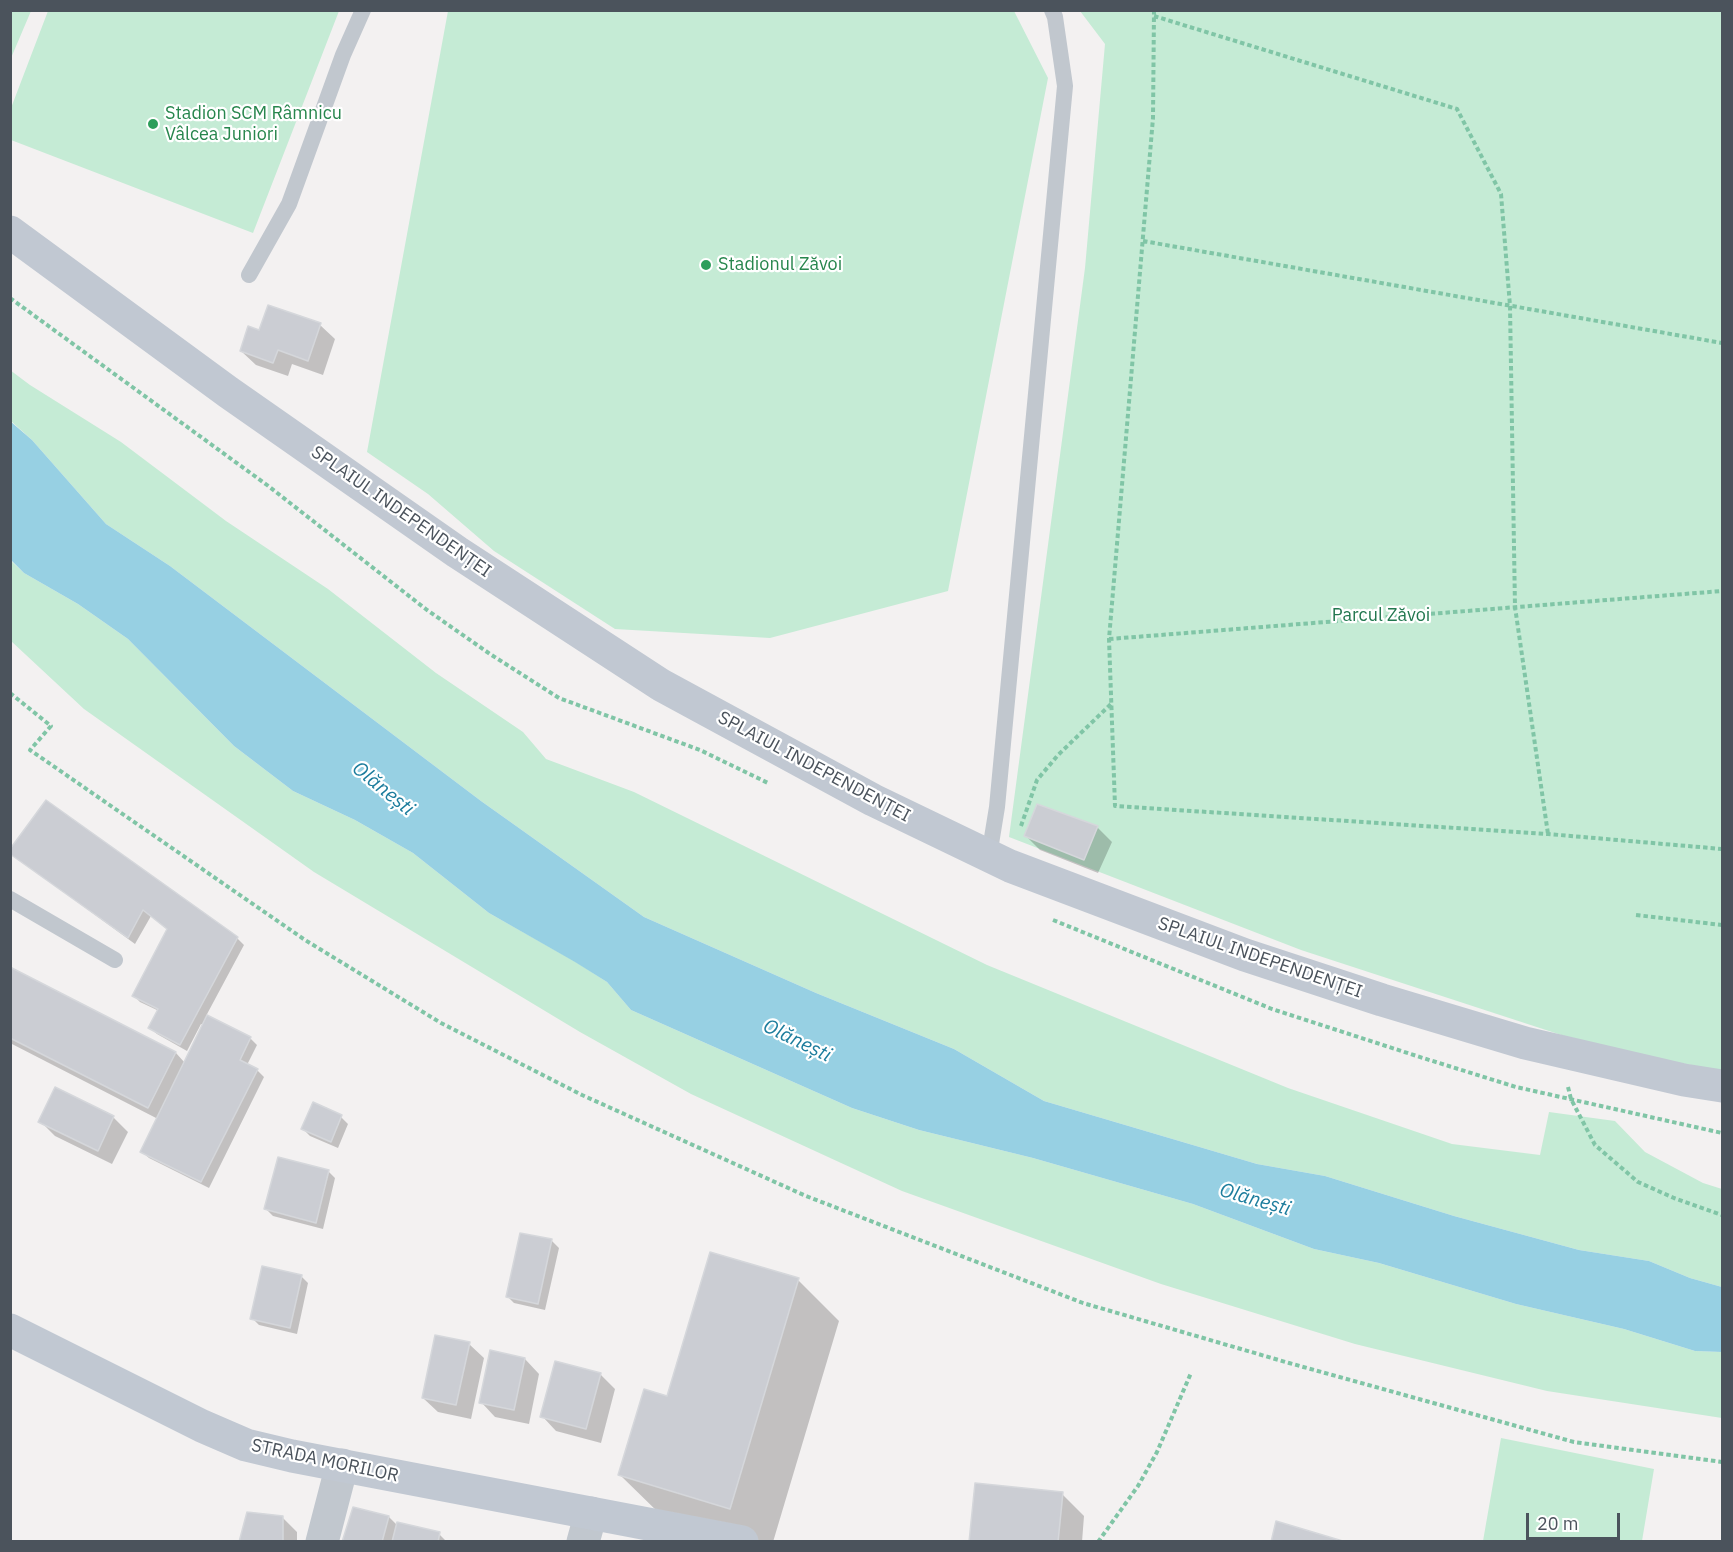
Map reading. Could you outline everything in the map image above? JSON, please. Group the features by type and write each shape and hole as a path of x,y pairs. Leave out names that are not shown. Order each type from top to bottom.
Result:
{"street":[{"name":"SPLAIUL INDEPENDENȚEI","path":"10,232 228,392 438,539 662,685 873,800 989,856 1245,955 1382,1000 1525,1043 1684,1080 1722,1086"},
{"name":"STRADA MORILOR","path":"10,1330 202,1426 246,1445 342,1465 587,1527 742,1542"},
{"path":"322,1542 342,1465"}],"lane":[{"path":"249,275 289,204 363,10"},
{"path":"989,856 999,795 1065,86 1052,10"},
{"path":"10,899 115,960"}],"path":[{"path":"1548,834 1515,607 1510,306 1501,194 1457,109 1154,13 1153,118 1109,639 1115,806 1548,834 1722,849"},
{"path":"1143,241 1722,343"},
{"path":"1109,639 1722,591"},
{"path":"10,693 51,726 30,750 305,940 441,1023 582,1095 806,1196 1083,1303 1289,1363 1574,1442 1722,1462"},
{"path":"1025,812 1037,780 1058,755 1111,704"},
{"path":"1636,915 1722,925"},
{"path":"1558,1051 1571,1099 1595,1145 1638,1182 1722,1215"},
{"path":"1098,1542 1138,1486 1153,1460 1191,1373"}],"green space":[{"path":"10,11 31,11 11,58"},
{"name":"Stadion SCM Râmnicu Vâlcea Juniori","path":"48,11 339,11 253,233 11,140 11,108"},
{"name":"Stadionul Zăvoi","path":"448,11 1014,11 1048,78 948,591 770,638 615,629 494,551 428,494 367,452"},
{"name":"Parcul Zăvoi","path":"1080,11 1722,11 1722,1071 1598,1047 1301,950 1009,837 1085,268 1105,44"},
{"path":"10,370 121,442 226,521 328,589 436,673 523,732 546,759 634,792 987,965 1288,1088 1452,1144 1540,1155 1549,1112 1615,1121 1645,1152 1703,1183 1722,1189 1722,1287 1690,1278 1649,1261 1579,1250 1454,1216 1325,1176 1257,1164 1044,1101 954,1049 816,993 644,917 481,801 170,566 106,524 32,440 11,421"},
{"path":"10,560 24,573 78,604 128,639 234,746 293,791 355,820 413,853 489,913 607,982 631,1010 852,1108 919,1130 1033,1158 1193,1204 1314,1249 1379,1263 1516,1304 1624,1329 1695,1351 1722,1352 1722,1418 1547,1391 1355,1344 1161,1284 902,1191 691,1094 580,1032 314,872 84,709 11,641"},
{"path":"1501,1438 1654,1469 1642,1541 1483,1541"}],"water":[{"name":"Olănești","path":"10,421 32,440 106,524 170,566 481,801 644,917 816,993 954,1049 1044,1101 1257,1164 1325,1176 1454,1216 1579,1250 1649,1261 1690,1278 1722,1287 1722,1352 1695,1351 1624,1329 1516,1304 1379,1263 1314,1249 1193,1204 1033,1158 919,1130 852,1108 631,1010 607,982 489,913 413,853 355,820 293,791 234,746 128,639 78,604 24,573 11,560"}],"building":[{"path":"268,305 321,323 308,361 278,350 273,363 240,351 248,326 259,330"},
{"path":"46,800 238,937 180,1045 148,1028 158,1009 132,996 167,929 143,910 128,938 10,854 10,849"},
{"path":"1037,804 1098,826 1084,860 1024,836"},
{"path":"10,967 176,1052 148,1108 10,1038"},
{"path":"207,1015 251,1037 240,1060 258,1069 201,1182 140,1152"},
{"path":"55,1087 114,1116 98,1151 38,1122"},
{"path":"313,1102 342,1115 331,1142 301,1129"},
{"path":"278,1157 329,1170 316,1223 264,1209"},
{"path":"520,1233 552,1239 538,1304 506,1297"},
{"path":"710,1252 799,1278 730,1509 618,1475 644,1389 667,1396"},
{"path":"262,1266 302,1275 290,1328 250,1319"},
{"path":"435,1335 470,1342 456,1405 422,1398"},
{"path":"490,1350 525,1358 514,1410 479,1403"},
{"path":"555,1361 601,1373 586,1429 540,1417"},
{"path":"975,1483 1063,1492 1058,1542 969,1542"},
{"path":"353,1507 389,1516 382,1542 342,1542"},
{"path":"247,1512 283,1516 283,1542 239,1542"},
{"path":"1276,1521 1346,1542 1271,1542"},
{"path":"397,1522 440,1532 438,1542 392,1542"}],"place":[{"name":"Stadion SCM Râmnicu Vâlcea Juniori","path":"153,124"},
{"name":"Stadionul Zăvoi","path":"706,265"}]}
